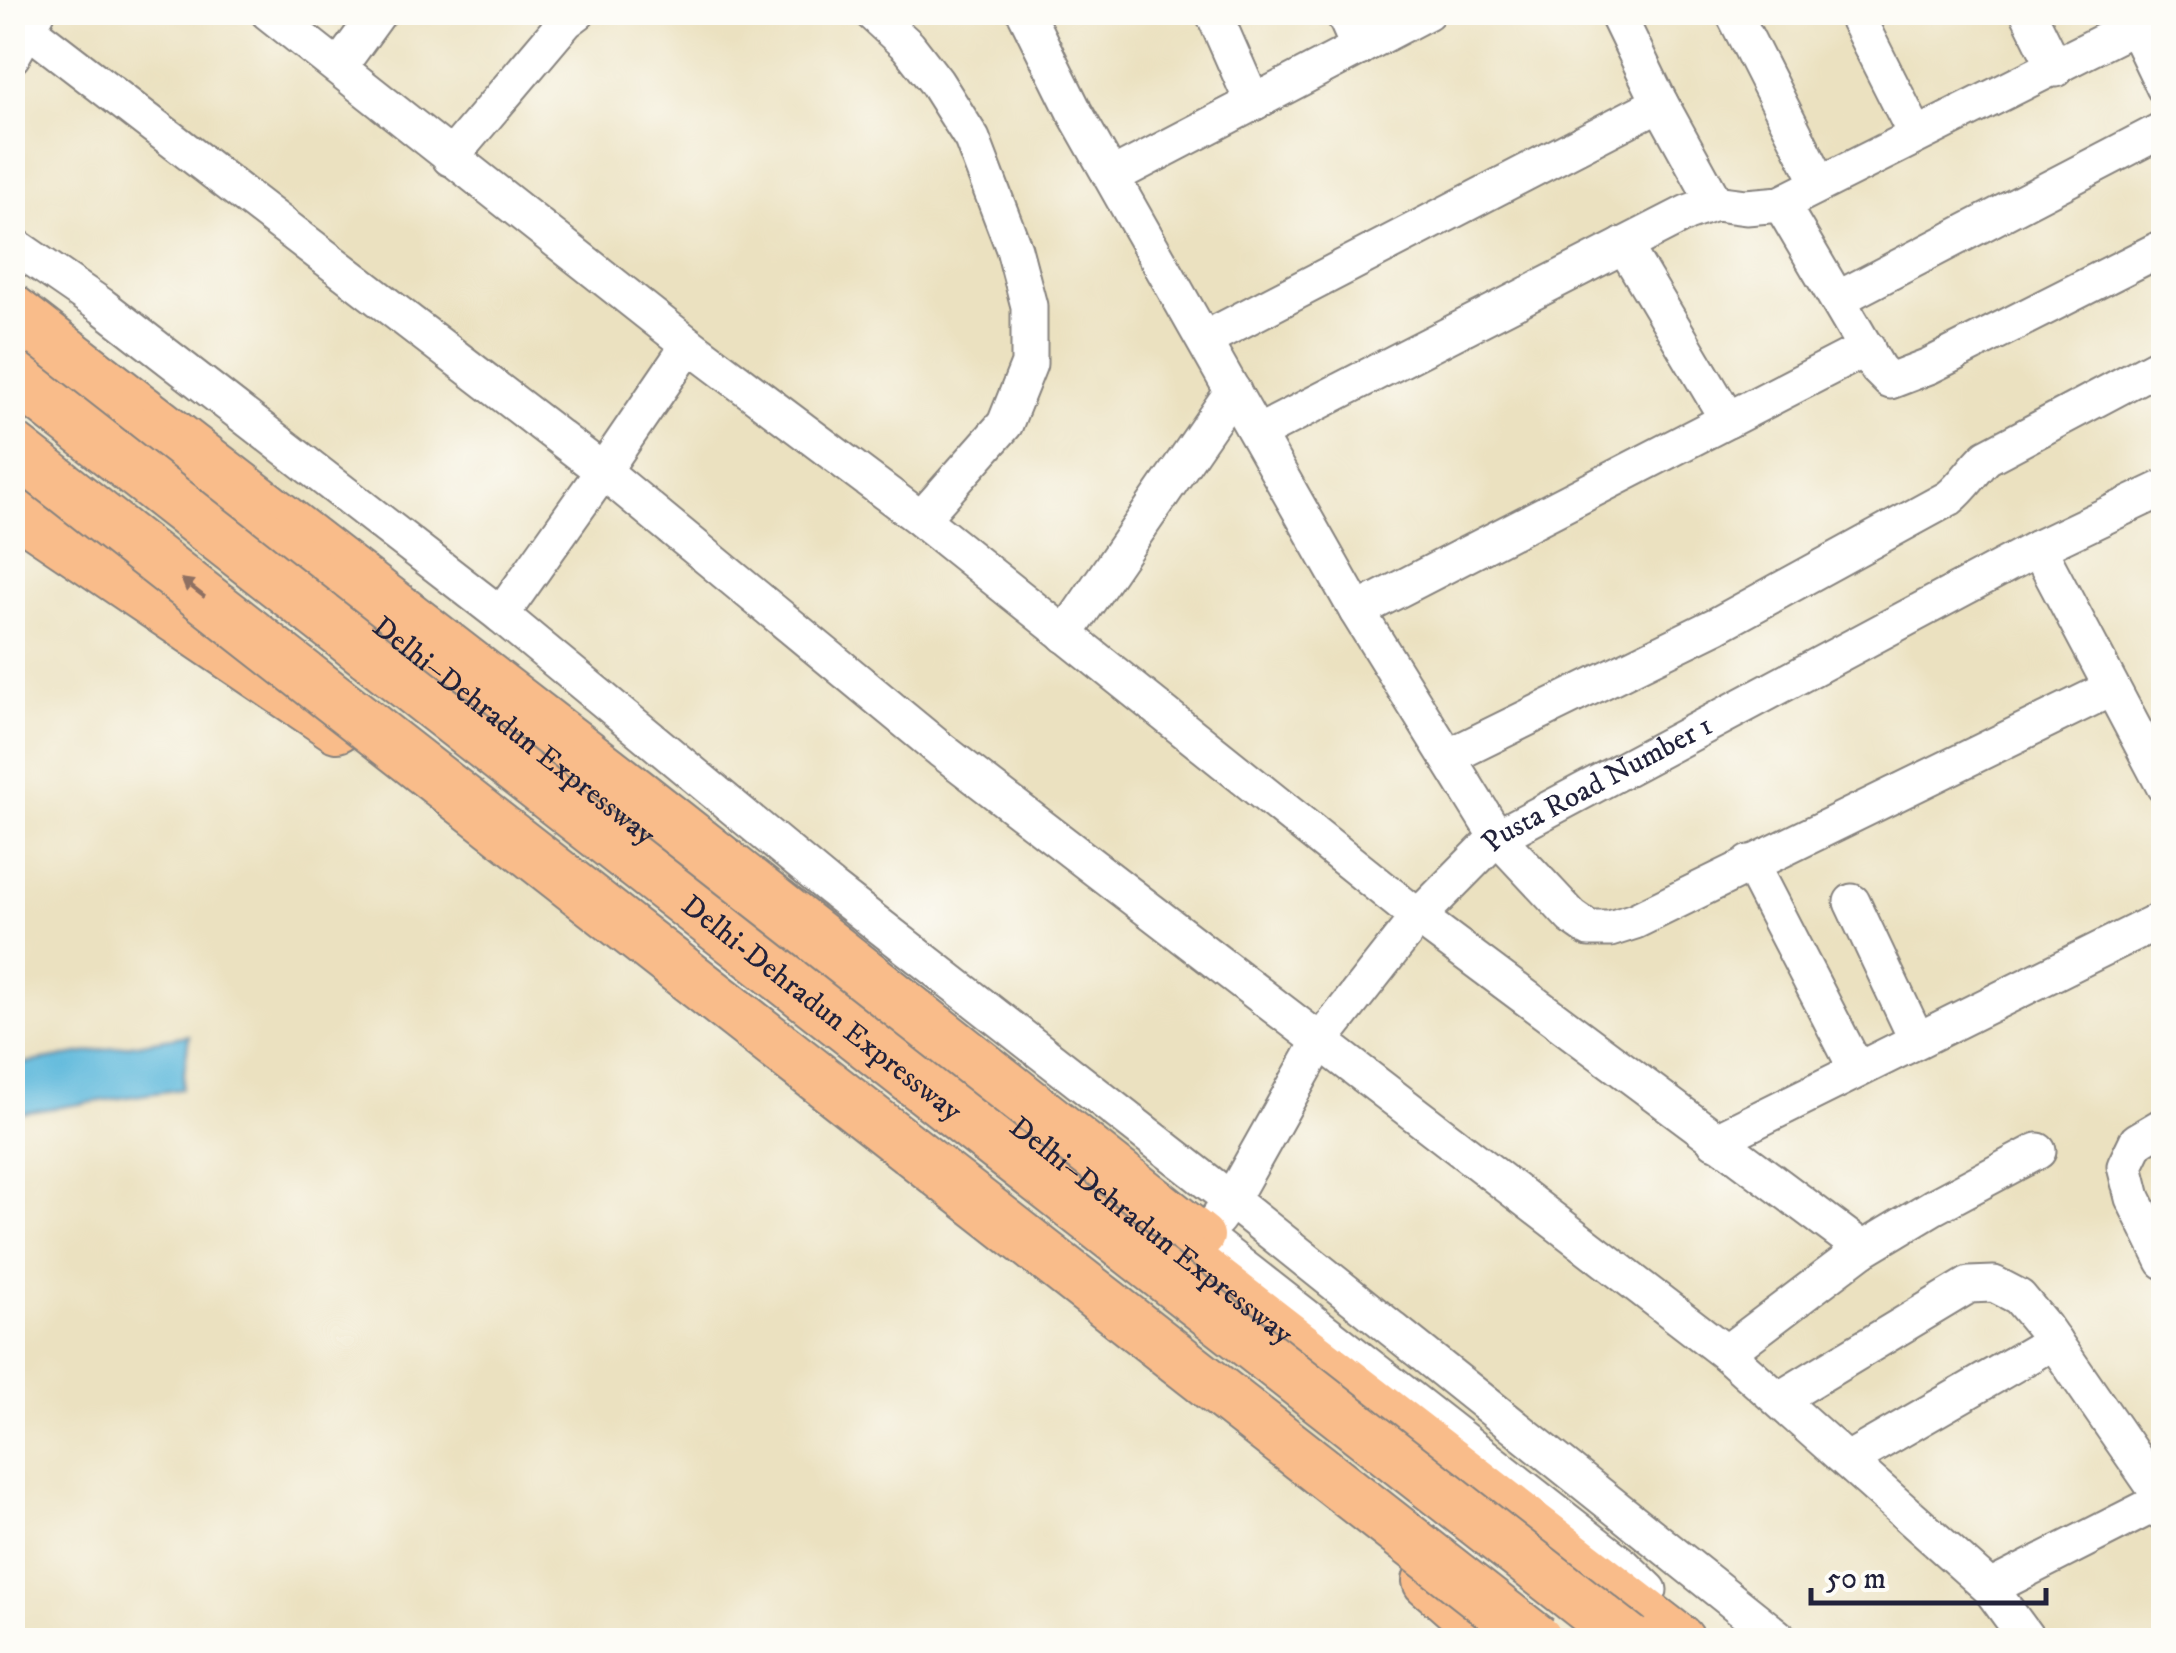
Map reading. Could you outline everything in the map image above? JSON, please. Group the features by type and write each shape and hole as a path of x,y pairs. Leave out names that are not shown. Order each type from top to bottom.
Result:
{"highway":[{"name":"Delhi–Dehradun Expressway","path":"12,336 1194,1247 1680,1640"},
{"name":"Delhi-Dehradun Expressway","path":"12,375 1629,1640"},
{"name":"Delhi-Dehradun Expressway","path":"12,447 1538,1640"},
{"path":"12,507 393,765 1184,1384 1397,1554 1495,1640"}],"main road":[{"path":"12,305 642,792 1194,1247"}],"street":[{"path":"268,12 689,345 921,519 1418,917 1863,1249"},
{"path":"338,67 379,12"},
{"path":"450,158 566,21 578,12"},
{"path":"871,12 908,46 972,139 1014,248 1029,306 1028,364 1005,424 921,519"},
{"path":"1025,12 1074,111 1357,611 1497,837 1572,917 1589,929 1610,929 1636,921 2110,690"},
{"path":"1214,12 1253,103"},
{"path":"1343,12 1359,48"},
{"path":"1113,176 1427,12"},
{"path":"1733,12 1820,184"},
{"path":"1854,12 1916,135"},
{"path":"2028,12 2056,69"},
{"path":"1628,16 1660,103 1714,203"},
{"path":"1258,433 1687,213 1714,203 1746,207 1781,204 2056,69 2142,17 2164,88"},
{"path":"26,33 603,471 941,750 1726,1353 1990,1588 2028,1640"},
{"path":"1205,339 1660,103"},
{"path":"1838,299 2164,130"},
{"path":"1781,204 1878,369 1890,381 1908,376 2164,247"},
{"path":"12,244 102,306 501,615 831,888 1231,1200 1780,1640"},
{"path":"1624,245 1728,420"},
{"path":"501,615 689,345"},
{"path":"1357,611 1867,348"},
{"path":"1450,756 1717,625 1949,498 1964,487 1987,457 2164,363"},
{"path":"1065,635 1233,392"},
{"path":"54,535 135,432"},
{"name":"Pusta Road Number 1","path":"1194,1247 1231,1200 1319,1042 1418,917 1497,837 2038,548 2164,488"},
{"path":"2038,548 2164,786"},
{"path":"1750,863 1857,1070"},
{"path":"1852,902 1917,1040"},
{"path":"1716,1141 2164,918"},
{"path":"2164,1125 2137,1141 2125,1166 2133,1198 2164,1261"},
{"path":"1726,1353 1863,1249 2038,1152"},
{"path":"1194,1247 1624,1566 1702,1640"},
{"path":"1780,1399 1969,1285 1994,1284 2019,1297 2054,1341 2163,1500 1990,1588"},
{"path":"1848,1460 2054,1341"}],"water":[{"path":"189,1035 182,1089 13,1114 13,1062 14,1065"}]}
